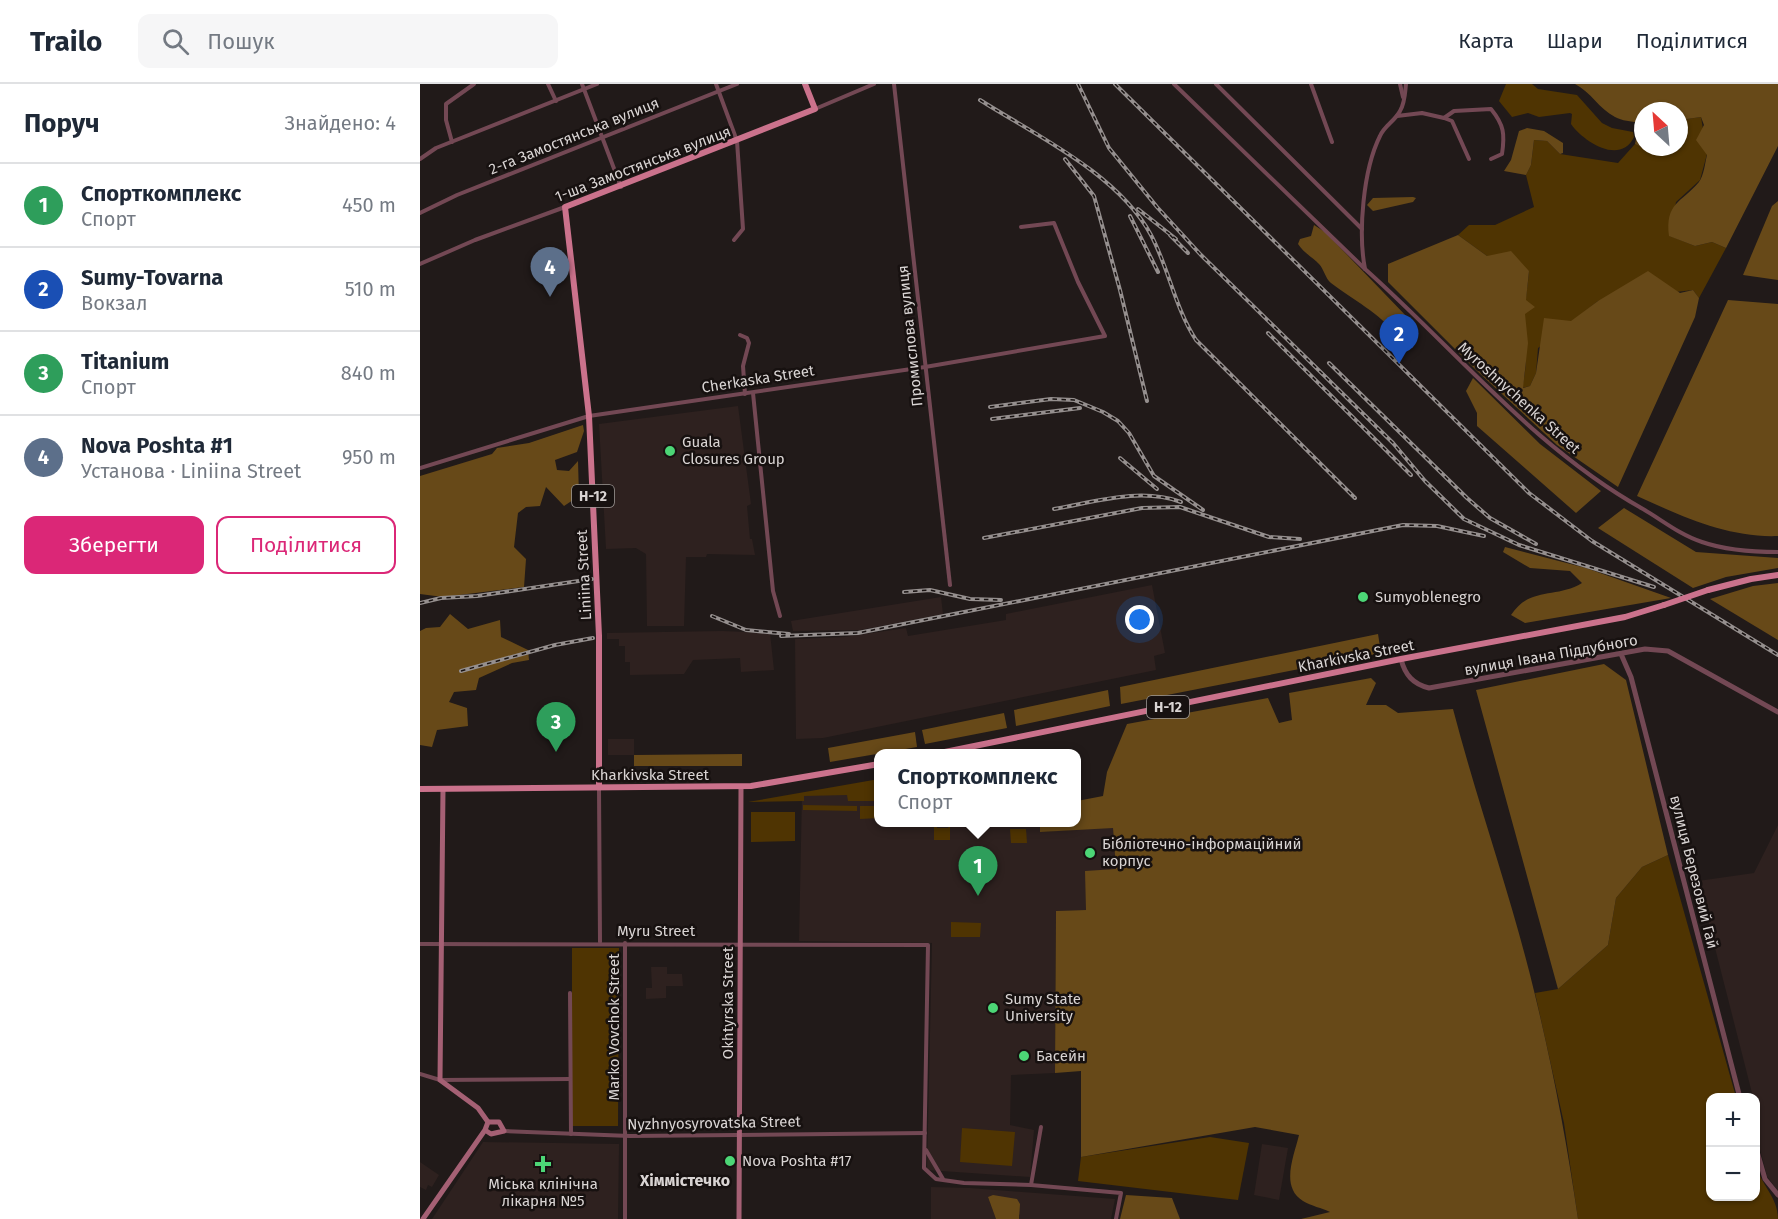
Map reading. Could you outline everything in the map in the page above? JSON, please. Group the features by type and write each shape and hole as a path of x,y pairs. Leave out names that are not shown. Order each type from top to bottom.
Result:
{"main road":[{"path":"805,84 815,109"},
{"name":"1-ша Замостянська вулиця","path":"565,207 621,187 815,109"},
{"name":"Liniina Street","path":"565,207 589,416 600,645 599,787"},
{"name":"Kharkivska Street","path":"955,749 1401,659 1625,617 1708,590 1778,575"},
{"name":"Kharkivska Street","path":"420,789 741,787 874,765"},
{"name":"Okhtyrska Street","path":"739,1219 741,787"},
{"path":"440,1080 444,789"},
{"name":"Nyzhnyosyrovatska Street","path":"440,1080 478,1108 488,1122 500,1122 504,1131 497,1134 485,1130"},
{"path":"423,1219 485,1130 488,1122"}],"street":[{"path":"452,142 446,120 446,104 474,84"},
{"path":"548,84 556,101"},
{"path":"582,84 621,187"},
{"path":"420,159 436,148 597,84"},
{"path":"716,84 738,141 743,229 734,240"},
{"name":"2-га Замостянська вулиця","path":"420,213 457,195 737,84"},
{"name":"1-ша Замостянська вулиця","path":"815,109 874,84"},
{"name":"Промислова вулиця","path":"894,84 950,585"},
{"name":"Myroshnychenka Street","path":"1174,84 1533,431 1574,465 1618,496 1680,533 1702,543 1739,550 1778,552"},
{"path":"1216,84 1363,229"},
{"path":"1311,84 1332,142"},
{"path":"1400,84 1404,101"},
{"path":"1365,269 1362,254 1363,229 1372,156 1383,129 1396,116 1404,101 1406,84"},
{"path":"1444,118 1454,111 1491,109 1502,122 1504,141 1503,154 1491,159"},
{"path":"1396,116 1422,113 1452,121 1469,159"},
{"name":"1-ша Замостянська вулиця","path":"420,264 475,240 565,207"},
{"name":"Cherkaska Street","path":"420,468 589,416 925,367 1105,336 1078,282 1054,223 1021,227"},
{"path":"740,335 748,343 743,366 745,394"},
{"path":"753,393 773,591 780,616"},
{"name":"вулиця Івана Піддубного","path":"1401,659 1409,676 1418,685 1429,688 1645,649 1668,651 1778,712"},
{"name":"вулиця Березовий Гай","path":"1621,654 1634,687 1739,1093"},
{"name":"Liniina Street","path":"599,787 600,942"},
{"name":"Myru Street","path":"420,944 600,942 928,945 925,1133"},
{"name":"Marko Vovchok Street","path":"625,1219 626,943"},
{"path":"570,993 571,1134"},
{"name":"Nyzhnyosyrovatska Street","path":"421,1077 440,1080"},
{"path":"440,1080 570,1079"},
{"path":"1031,1185 1041,1127"},
{"name":"Nyzhnyosyrovatska Street","path":"504,1131 626,1136 739,1133 925,1133"},
{"path":"925,1133 924,1168 929,1175 945,1181 1031,1185 1121,1193 1116,1219"},
{"path":"926,1149 945,1181"},
{"path":"1760,1164 1765,1179 1778,1195"}],"shaded area":[{"path":"1506,84 1532,84 1538,89 1577,95 1602,123 1612,128 1633,132 1634,137 1620,150 1602,148 1577,131 1571,124 1572,114 1570,113 1539,117 1528,113 1512,117 1499,101"},
{"path":"1575,84 1778,84 1778,146 1726,248 1712,242 1695,246 1669,236 1668,225 1672,210 1699,182 1707,155 1696,140 1704,125 1701,117 1688,119 1688,102 1634,102 1634,122 1609,114 1586,91"},
{"path":"1701,117 1707,154 1700,180 1676,202 1670,236 1695,246 1712,242 1726,248 1699,298 1693,290 1598,301 1538,348 1536,373 1530,386 1522,388 1525,369 1525,308 1529,271 1487,256 1458,235 1469,225 1495,225 1534,207 1526,175 1531,165 1534,140 1547,141 1560,154 1618,163 1634,145 1634,156 1688,156 1688,119"},
{"path":"1527,128 1544,131 1563,143 1563,153 1560,154 1547,141 1534,140 1531,165 1526,175 1504,171 1511,160 1519,131"},
{"path":"1373,198 1416,198 1413,202 1373,211 1367,205"},
{"path":"1778,201 1778,280 1743,275 1772,206"},
{"path":"1314,225 1325,232 1411,321 1409,332 1396,335 1374,314 1329,281 1319,264 1298,244 1300,239 1311,236"},
{"path":"1458,235 1487,256 1511,251 1529,271 1526,300 1535,307 1525,314 1528,343 1523,388 1530,386 1536,373 1544,318 1571,321 1598,301 1648,271 1680,293 1693,290 1699,298 1695,317 1618,487 1557,445 1476,370 1388,282 1388,264"},
{"path":"1728,300 1778,304 1778,536 1759,536 1705,524 1637,496"},
{"path":"1473,378 1540,444 1601,491 1576,513 1477,426 1477,413 1466,391"},
{"path":"738,406 751,504 747,506 750,539 752,539 755,555 707,554 706,557 686,557 684,626 647,626 646,554 636,548 606,549 599,424"},
{"path":"583,425 584,431 577,452 555,460 557,470 569,471 578,461 579,496 564,506 546,487 540,506 526,507 518,513 514,547 526,559 524,587 443,597 420,594 420,476 492,454 497,448 529,443"},
{"path":"1624,508 1696,552 1778,558 1778,568 1726,577 1693,588 1598,528"},
{"path":"1505,547 1586,568 1671,598 1525,623 1511,615 1526,600 1563,591 1582,583 1570,571 1530,568 1503,552"},
{"path":"1778,583 1778,640 1710,599 1753,586"},
{"path":"1152,585 1165,653 1154,656 1156,670 823,738 796,739 795,639 844,637 906,628 908,636 1006,620 1006,614"},
{"path":"941,597 943,614 860,630 793,631 791,621"},
{"path":"450,614 468,629 500,620 501,637 528,650 529,660 512,663 479,678 476,690 454,692 449,702 467,708 468,726 437,730 432,747 420,745 420,631 440,627"},
{"path":"722,631 770,633 774,670 741,672 740,658 693,660 684,674 630,675 630,662 625,662 625,646 619,646 619,639 607,639 607,633"},
{"path":"1378,634 1381,653 1121,704 1120,687"},
{"path":"1604,664 1626,680 1668,855 1642,867 1616,898 1608,945 1558,989 1476,690"},
{"path":"1371,678 1376,683 1366,705 1386,705 1398,713 1453,709 1535,995 1559,1106 1578,1219 1301,1219 1330,1212 1303,1201 1292,1188 1290,1171 1299,1135 1255,1127 1081,1157 1081,1071 1055,1073 1056,911 1086,910 1085,871 1116,869 1113,828 1040,832 1040,827 1081,827 1081,800 1103,796 1107,772 1127,724 1268,698 1279,723 1292,720 1289,693"},
{"path":"1108,690 1110,706 1016,726 1014,710"},
{"path":"1004,713 1007,728 925,744 922,730"},
{"path":"915,732 917,747 874,749 874,754 830,762 828,748"},
{"path":"608,739 634,739 634,755 608,755"},
{"path":"742,754 742,766 634,766 634,755"},
{"path":"874,780 874,801 848,801 847,795 804,796 804,801 748,802"},
{"name":"Sumy State University","path":"874,782 874,827 1040,827 1041,832 1113,827 1116,869 1086,910 1056,911 1055,1073 1011,1075 1010,1125 1034,1130 1030,1177 927,1170 932,943 799,941 802,793"},
{"path":"803,805 857,806 857,811 803,810"},
{"path":"860,806 874,806 874,818 860,819"},
{"path":"751,812 795,812 795,841 751,842"},
{"path":"1778,825 1778,1191 1767,1176 1760,1149 1760,1093 1752,1093 1698,881 1754,873"},
{"path":"934,827 950,827 950,840 934,840"},
{"path":"1010,829 1026,829 1027,843 1011,843"},
{"path":"1668,855 1735,1093 1706,1093 1706,1201 1760,1201 1760,1175 1773,1198 1778,1219 1578,1219 1564,1123 1535,993 1558,989 1608,945 1616,898 1642,867"},
{"path":"951,922 981,923 980,937 951,937"},
{"path":"572,948 619,948 618,1126 572,1126"},
{"path":"651,967 667,967 667,974 682,974 683,986 666,986 666,998 646,999 646,988 652,988"},
{"path":"962,1128 1015,1132 1012,1166 960,1162"},
{"path":"1210,1137 1249,1143 1238,1200 1078,1181 1081,1157"},
{"name":"Міська клінічна лікарня №5","path":"483,1142 619,1144 618,1219 432,1219"},
{"path":"1262,1144 1288,1148 1279,1200 1254,1195"},
{"path":"420,1162 439,1175 432,1187 428,1185 426,1190 420,1187"},
{"path":"931,1187 1115,1199 1111,1219 1019,1219 1020,1215 988,1197 996,1219 931,1219"},
{"path":"993,1195 1017,1199 1020,1204 1019,1219 996,1219 988,1197"},
{"path":"1126,1195 1172,1198 1180,1219 1120,1219"}],"railway":[{"path":"1078,84 1109,148 1157,207 1201,255 1393,443 1425,481 1464,519 1519,545 1654,587"},
{"path":"1115,84 1529,493 1592,541 1778,655"},
{"path":"980,100 1074,158 1118,193 1137,213 1151,235 1183,315 1196,340 1355,498"},
{"path":"1065,159 1094,196 1147,401"},
{"path":"1138,209 1176,239"},
{"path":"1130,216 1158,272"},
{"path":"1170,235 1188,253"},
{"path":"1268,333 1411,475"},
{"path":"1329,363 1467,498 1490,518 1536,544"},
{"path":"990,407 1051,399 1074,400 1103,412 1118,421 1129,433 1154,476 1203,510"},
{"path":"992,419 1080,408"},
{"path":"1120,458 1157,489"},
{"path":"1054,509 1134,496 1150,496 1181,502"},
{"path":"984,538 1142,508 1180,507 1269,537 1300,539"},
{"path":"781,636 858,633 1403,525 1437,526 1484,536"},
{"path":"420,603 441,598 477,596 592,579"},
{"path":"904,592 930,590 970,599 1001,600"},
{"path":"712,616 746,630 789,634"},
{"path":"461,671 555,645 593,638"}],"place":[{"name":"Nova Poshta #1","path":"550,297"},
{"name":"Sumy-Tovarna","path":"1399,364"},
{"name":"Guala Closures Group","path":"670,451"},
{"name":"Sumyoblenegro","path":"1363,597"},
{"name":"Titanium","path":"556,752"},
{"name":"Бібліотечно-інформаційний корпус","path":"1090,853"},
{"name":"Спорткомплекс","path":"978,896"},
{"name":"Sumy State University","path":"993,1008"},
{"name":"Басейн","path":"1024,1056"},
{"name":"Nova Poshta #17","path":"730,1161"},
{"name":"Міська клінічна лікарня №5","path":"543,1164"}],"district":[{"name":"Хіммістечко","path":"685,1180"}]}
